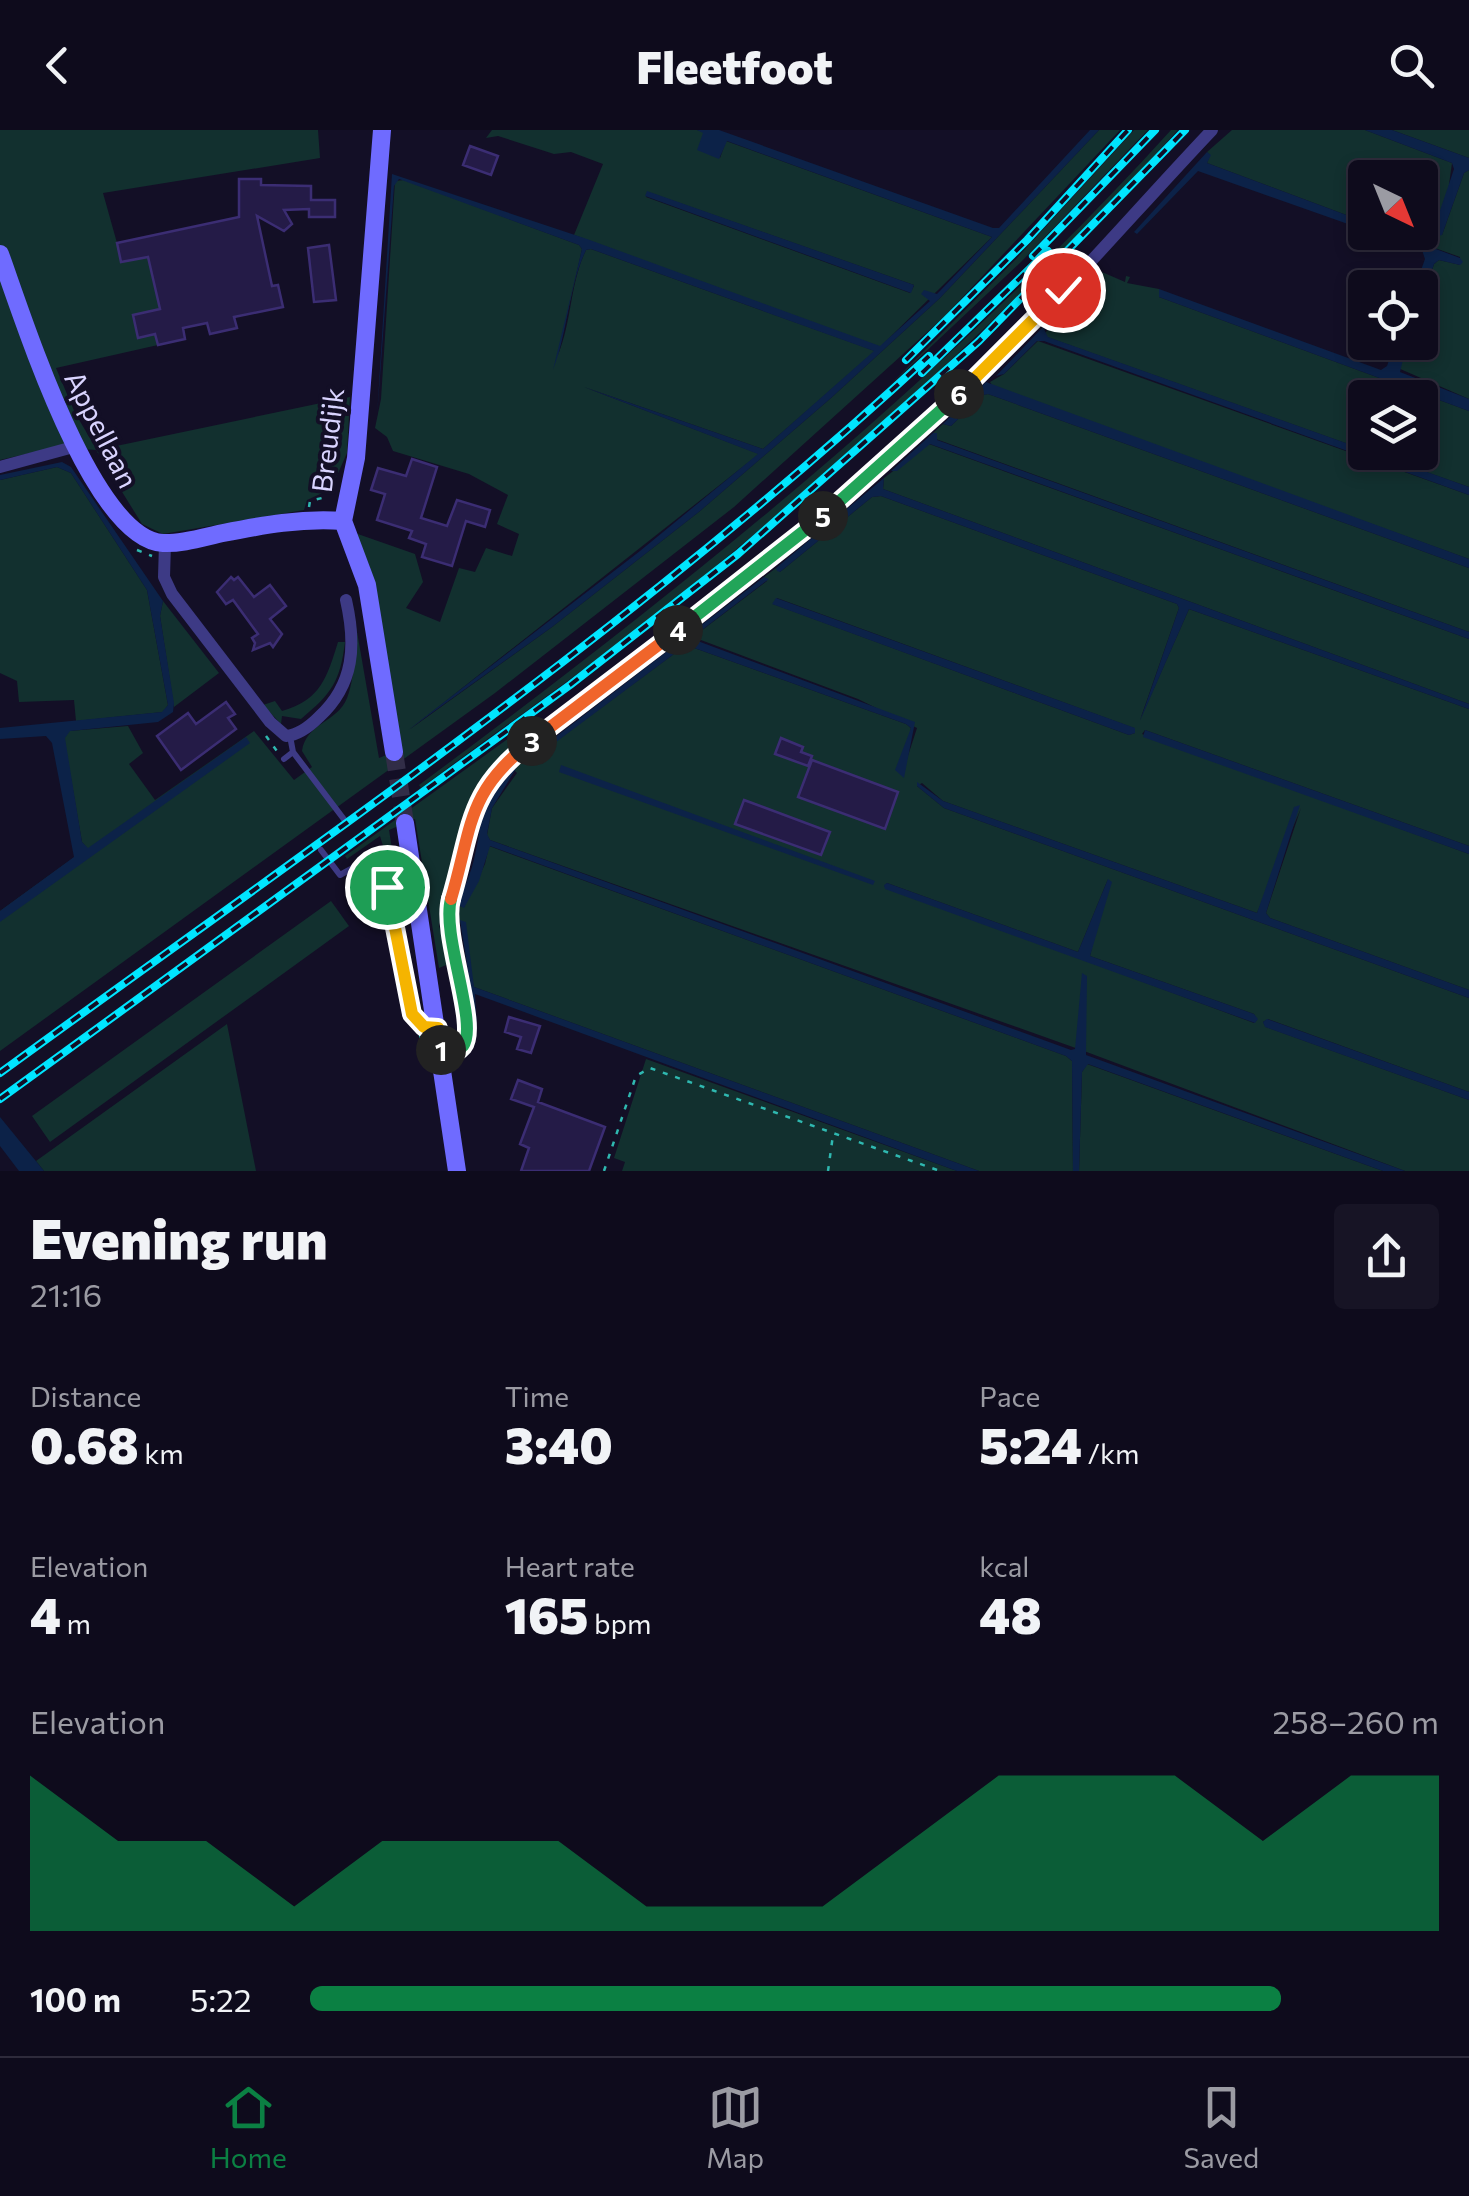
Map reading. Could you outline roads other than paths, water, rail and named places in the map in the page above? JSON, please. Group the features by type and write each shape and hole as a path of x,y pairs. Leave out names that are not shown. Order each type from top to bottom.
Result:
{"street":[{"name":"Breudijk","path":"382,130 356,458 344,521 366,585 394,752"},
{"path":"442,1059 460,1049 466,1038 447,912 476,801 490,779 513,756 814,523 898,450 995,362 1212,130"},
{"name":"Appellaan","path":"0,254 42,370 77,446 118,518 133,533 164,544"},
{"path":"0,467 77,446"},
{"path":"344,521 288,520 164,544 164,576 172,594 270,722 290,736 318,719 347,679 353,646 346,600"},
{"path":"405,823 457,1171"}],"lane":[{"path":"290,736 293,752 346,822"},
{"path":"284,759 293,752"},
{"path":"321,850 340,875 362,863 381,878 395,916 412,1014 424,1027 438,1028"}],"water":[{"path":"697,130 719,130 999,228 1090,130 1099,130 940,298 831,398 700,511 552,627 408,730 640,551 758,454 584,387 763,449 874,351 591,249 586,250 580,265 553,370 582,249 579,245 399,179 394,186 377,417 392,174 587,239 880,346 930,301 921,294 924,290 937,294 992,237 727,141 719,159 697,150 703,133"},
{"path":"1365,130 1392,130 1469,158 1469,170 1464,173 1442,235 1438,236 1438,216 1454,169 1452,163"},
{"path":"1207,152 1211,155 1207,163 1348,216 1348,224 1198,171 1137,234 1134,232"},
{"path":"647,191 914,285 911,293 645,196"},
{"path":"1422,250 1438,250 1463,262 1460,265 1439,260 1432,270 1421,270 1425,259"},
{"path":"1159,289 1381,370 1389,360 1403,360 1400,372 1420,380 1385,380 1159,297"},
{"path":"1043,327 1048,337 1348,444 1348,451 1044,341 1037,341 1004,374 996,376"},
{"path":"986,382 1469,559 1469,568 988,394 951,426 943,424"},
{"path":"1438,387 1469,399 1469,411 1438,400"},
{"path":"937,433 937,440 1469,632 1469,639 930,444 897,471 891,471"},
{"path":"62,462 71,467 163,601 160,616 174,703 173,712 158,722 70,731 65,738 82,842 88,848 246,737 250,743 0,922 0,911 74,857 52,743 46,736 0,739 0,728 162,712 168,705 147,590 71,473 57,467 0,480 0,475"},
{"path":"1400,470 1421,470 1469,487 1469,495"},
{"path":"884,478 883,489 1469,704 1469,709 1189,609 1140,721 1179,608 1177,604 881,496 872,497 777,571"},
{"path":"764,577 769,579 694,636 695,640 915,722 904,778 895,770 911,728 906,724 686,645 536,757 532,755"},
{"path":"776,598 1135,728 1135,733 1129,735 772,604"},
{"path":"1145,730 1469,846 1469,854 1143,737"},
{"path":"561,765 875,881 873,885 559,772"},
{"path":"517,767 492,808 487,834 490,840 1071,1050 1075,1049 1082,973 1087,976 1086,1055 1405,1171 1383,1171 1088,1064 1082,1072 1079,1171 1073,1171 1072,1061 1066,1056 490,846 479,881 464,908 458,905 489,797 504,775"},
{"path":"917,782 943,801 1257,913 1294,807 1300,805 1266,913 1270,918 1469,990 1469,998 944,808"},
{"path":"1108,879 1112,882 1090,956 1254,1014 1258,1019 1255,1023 885,889 884,885 1078,952"},
{"path":"460,920 466,922 474,987 979,1171 957,1171 475,994 477,1028"},
{"path":"1267,1019 1469,1092 1469,1100 1265,1027 1263,1022"},
{"path":"0,1117 44,1171 19,1171 0,1146"}],"tunnel":[{"path":"394,752 405,823"}],"railway":[{"path":"906,360 1027,240 1128,130"},
{"path":"1033,256 1155,130"},
{"path":"0,1099 570,685 738,554 979,341 1185,130"},
{"path":"922,373 1048,251"},
{"path":"0,1073 592,640 819,454 929,356"}]}
